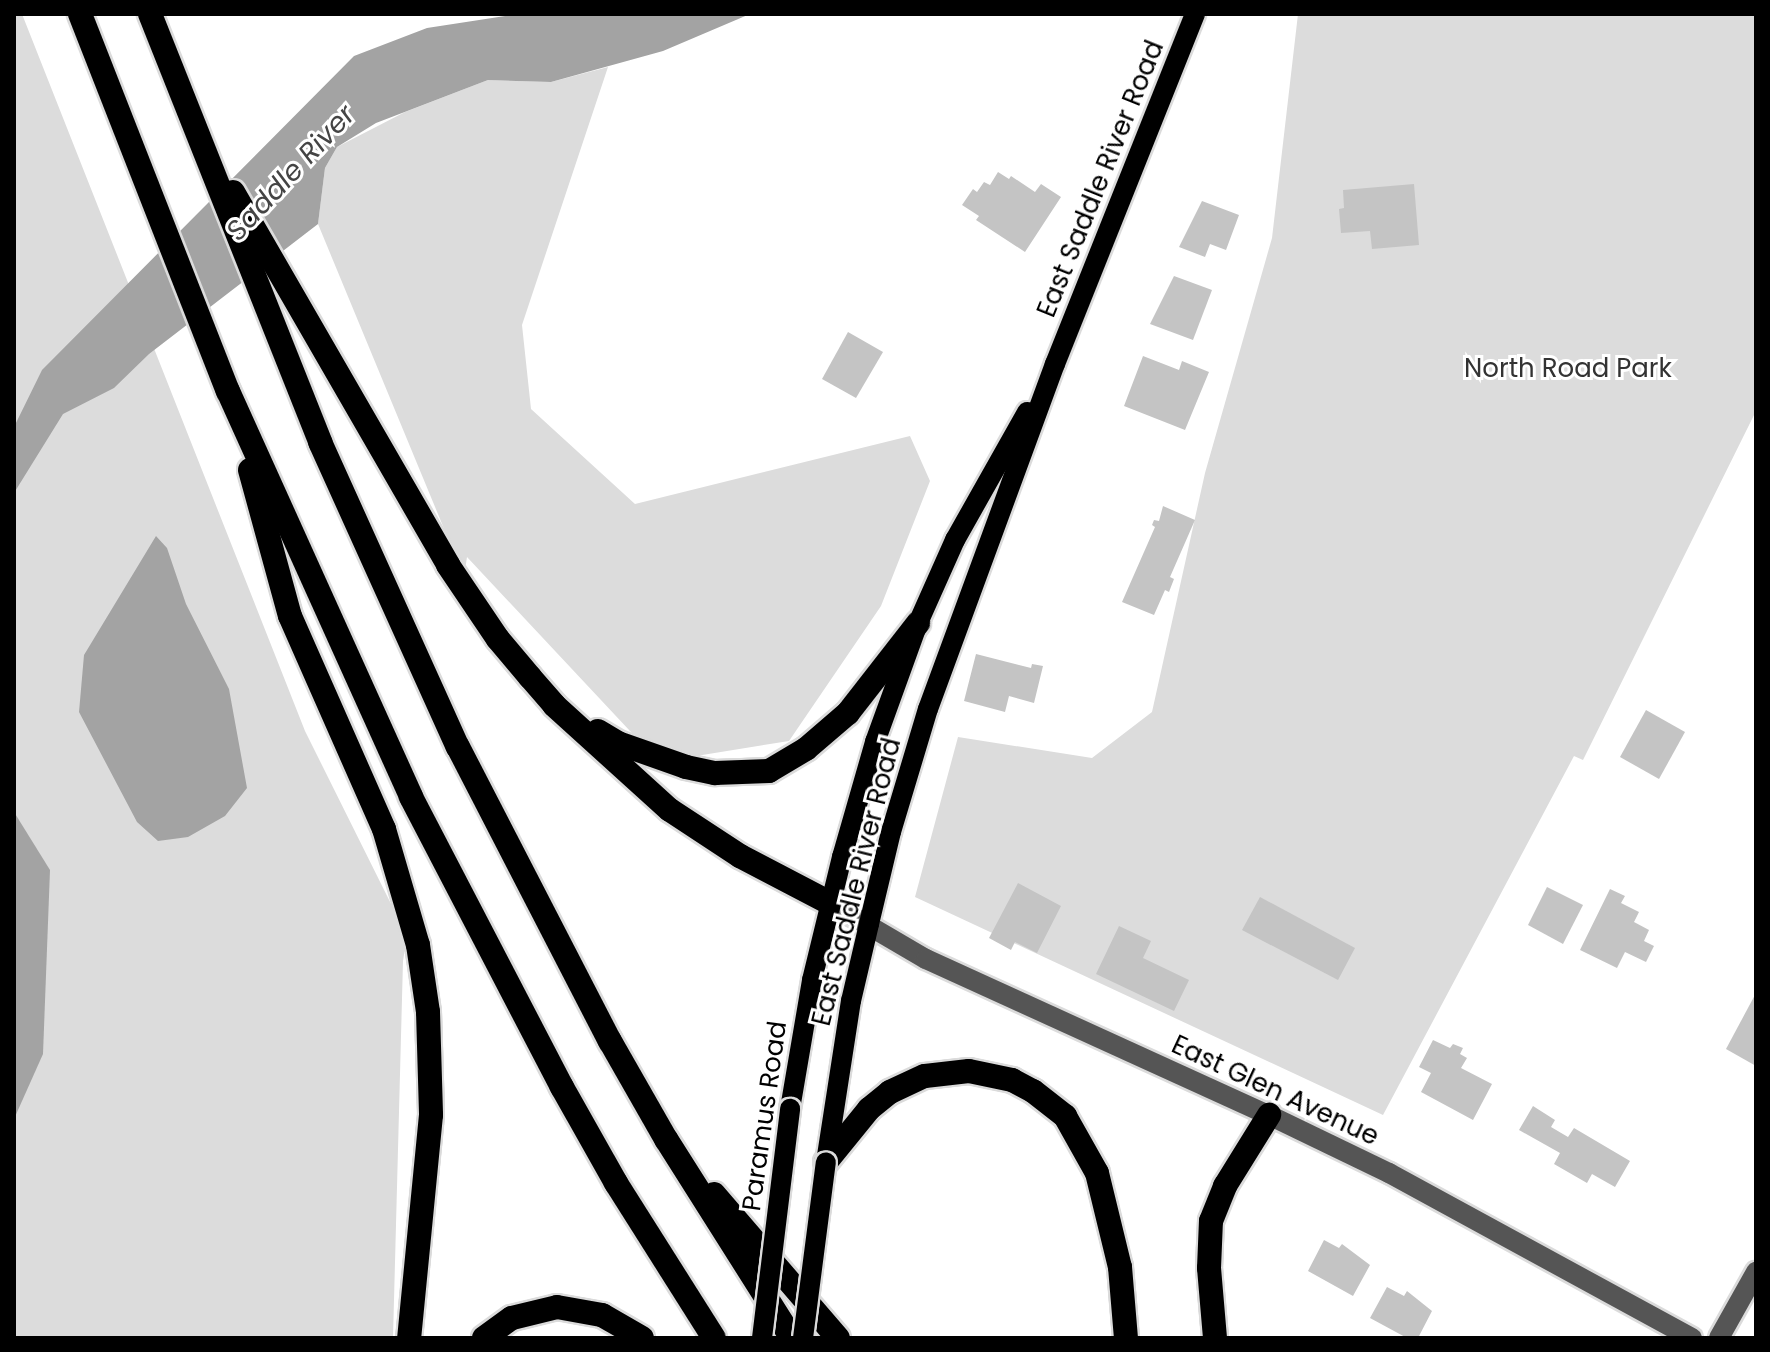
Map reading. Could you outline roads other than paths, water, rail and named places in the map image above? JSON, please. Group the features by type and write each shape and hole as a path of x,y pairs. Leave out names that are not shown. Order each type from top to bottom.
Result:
{"highway":[{"path":"80,14 142,179 228,391 364,698 460,896 616,1183 714,1338"},
{"path":"150,14 281,348 411,648 507,847 666,1139 792,1338"},
{"path":"193,124 456,578 498,639 554,705 670,810 740,856 830,903"},
{"path":"228,391 290,616 384,829 418,945 428,1012 431,1115 409,1338"},
{"path":"554,705 618,743 664,761 715,773 769,771 806,749 848,713 918,623"},
{"path":"826,1162 869,1109 890,1092 925,1076 969,1071 1012,1080 1033,1091 1065,1116 1097,1173 1115,1240 1126,1338"},
{"path":"1215,1338 1209,1268 1211,1221 1225,1186 1269,1115"},
{"path":"666,1139 838,1338"},
{"path":"484,1338 512,1318 557,1307 602,1315 642,1338"}],"main road":[{"name":"East Saddle River Road","path":"803,1338 851,1001 891,832 928,709 1055,364 1195,14"},
{"name":"East Saddle River Road","path":"830,903 871,755 918,623 955,540 1055,364"},
{"name":"Paramus Road","path":"762,1338 790,1109 805,1015 830,903"}],"street":[{"name":"East Glen Avenue","path":"830,903 926,959 1269,1115 1447,1204 1660,1330 1692,1338"},
{"path":"1719,1338 1756,1272"}],"water":[{"name":"Saddle River","path":"519,14 750,14 663,51 551,82 488,80 376,123 337,147 325,168 318,224 149,354 114,388 63,414 14,493 14,427 42,370 354,56 427,28"},
{"path":"156,536 167,548 186,604 229,689 247,788 225,816 188,837 158,841 137,822 79,712 84,655"},
{"path":"14,812 50,870 43,1054 14,1119"}],"park label":[{"name":"North Road Park","path":"1568,369"}]}
